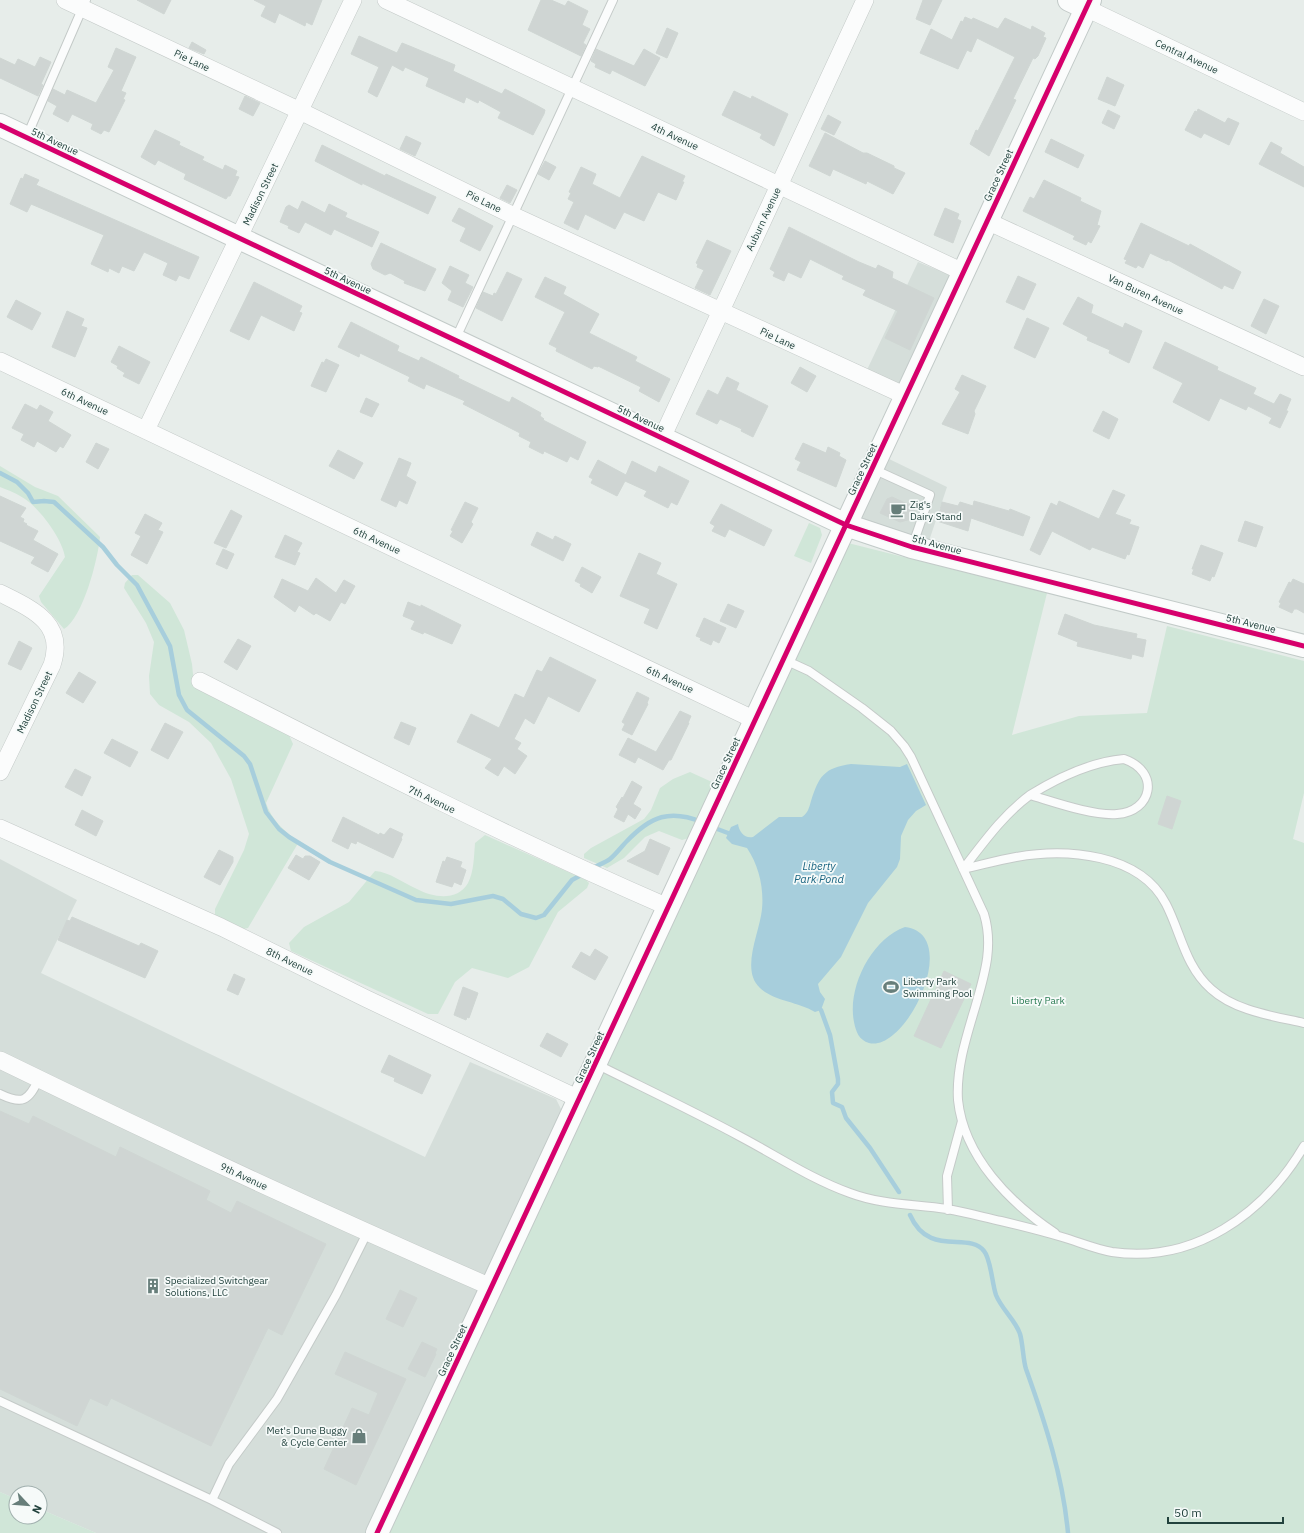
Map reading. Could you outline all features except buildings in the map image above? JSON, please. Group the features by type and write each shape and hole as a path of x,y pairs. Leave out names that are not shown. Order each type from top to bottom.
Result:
{"street":[{"name":"Pie Lane","path":"65,0 84,4 514,216 906,396"},
{"name":"Madison Street","path":"146,430 353,0"},
{"name":"4th Avenue","path":"386,0 963,272"},
{"name":"Auburn Avenue","path":"662,438 865,0"},
{"name":"Central Avenue","path":"1082,3 1304,112"},
{"name":"Grace Street","path":"376,1533 987,221 1082,3"},
{"name":"5th Avenue","path":"0,125 846,525 885,540 1304,646"},
{"name":"Van Buren Avenue","path":"987,221 1304,367"},
{"name":"6th Avenue","path":"0,361 755,720"},
{"name":"Madison Street","path":"0,593 40,615 53,631 56,642 56,654 52,665 0,772"},
{"name":"7th Avenue","path":"200,681 449,807 597,876 668,907"},
{"name":"8th Avenue","path":"0,828 221,927 367,999 579,1098"},
{"name":"9th Avenue","path":"0,1060 367,1233 491,1287"}],"lane":[{"path":"455,340 514,216 613,0"},
{"path":"26,137 84,4"},
{"path":"872,468 930,495 912,547"},
{"path":"783,659 809,671 862,708 891,731 911,757 984,914 989,940 986,967 962,1052 958,1099 962,1121 970,1142 996,1182 1030,1216 1060,1237"},
{"path":"963,869 999,823 1015,806 1030,795 1080,769 1112,760 1124,759 1134,762 1143,770 1147,779 1148,788 1139,806 1129,812 1117,814 1105,814 1062,805 1030,795"},
{"path":"963,869 1017,856 1044,854 1089,856 1116,862 1128,867 1140,874 1159,892 1189,960 1202,980 1212,990 1224,999 1242,1007 1304,1023"},
{"path":"595,1064 706,1118 831,1185 880,1202 948,1210 1060,1237 1110,1251 1131,1254 1157,1252 1180,1247 1203,1239 1232,1225 1276,1187 1304,1146"},
{"path":"0,1094 14,1101 23,1101 32,1094 39,1079"},
{"path":"948,1210 947,1176 962,1121"},
{"path":"212,1500 229,1464 277,1399 336,1295 367,1233"},
{"path":"0,1401 212,1500 277,1533"}],"shaded area":[{"path":"918,262 952,276 899,388 866,372"},
{"path":"887,458 947,487 928,544 859,519"},
{"path":"0,859 77,900 41,973 425,1157 470,1062 556,1099 563,1113 367,1533 96,1533 48,1512 48,1485 8,1485 8,1496 0,1492"}],"green space":[{"path":"0,466 35,487 58,496 100,537 93,573 83,601 71,623 64,629 41,602 39,596 65,557 60,542 50,525 38,510 22,497 0,487"},
{"path":"809,523 820,528 822,535 811,563 794,556"},
{"name":"Liberty Park","path":"848,543 1047,593 1012,735 1079,716 1147,713 1167,626 1304,661 1304,793 1293,839 1304,843 1304,1533 386,1533"},
{"path":"132,575 138,575 170,603 184,630 192,664 194,685 289,735 293,744 266,803 268,809 279,825 298,841 248,928 243,929 215,915 215,909 244,850 249,834 231,779 211,743 189,722 159,705 150,694 149,676 154,642 146,623 124,588 125,583"},
{"path":"690,772 712,782 712,787 689,838 682,840 659,831 645,837 624,858 607,868 584,858 584,854 591,848 644,819 651,810 660,788 673,779"},
{"path":"485,835 586,880 589,883 587,888 558,912 529,967 508,978 472,968 455,982 438,1014 428,1014 291,951 289,943 304,927 349,902 375,871 391,876 424,892 438,896 458,893 464,889 470,879 475,843"},
{"path":"0,1492 8,1496 8,1525 48,1525 48,1512 96,1533 0,1533"}],"water":[{"name":"Liberty Park Pond","path":"851,764 900,767 907,764 926,805 916,811 908,820 901,836 900,859 897,867 868,903 841,957 818,984 820,992 825,999 821,1010 815,1012 766,993 754,980 751,961 762,909 760,877 755,862 747,848 732,844 726,838 731,827 738,824 740,830 745,836 753,837 779,817 802,817 808,810 820,779 834,768"},
{"name":"Liberty Park Swimming Pool","path":"905,927 922,934 929,949 929,969 923,991 912,1013 898,1030 884,1041 869,1043 858,1035 854,1022 854,994 858,980 872,953 893,933"}],"waterway":[{"path":"0,473 17,482 28,493 33,502 54,502 103,547 117,565 137,585 170,646 179,695 187,710 244,756 250,764 266,812 279,829 289,837 330,862 416,900 451,904 493,896 503,899 521,914 536,918 544,915 572,880 583,874"},
{"path":"591,869 610,859 636,832 644,826 662,817 680,816 702,822"},
{"path":"712,827 728,833"},
{"path":"821,1010 830,1035 838,1079 838,1084 832,1092 833,1103 842,1107 846,1118 870,1148 899,1192"},
{"path":"910,1215 918,1228 927,1236 948,1242 977,1245 986,1255 990,1266 996,1295 1020,1334 1026,1369 1040,1409 1058,1470 1066,1512 1068,1533"}],"cycle path":[{"path":"377,1533 1090,0"},
{"path":"0,125 846,525 912,547 1304,646"}],"place":[{"name":"Zig's Dairy Stand","path":"898,510"},
{"name":"Liberty Park Swimming Pool","path":"891,987"},
{"name":"Specialized Switchgear Solutions, LLC","path":"153,1286"},
{"name":"Met's Dune Buggy & Cycle Center","path":"359,1436"}]}
